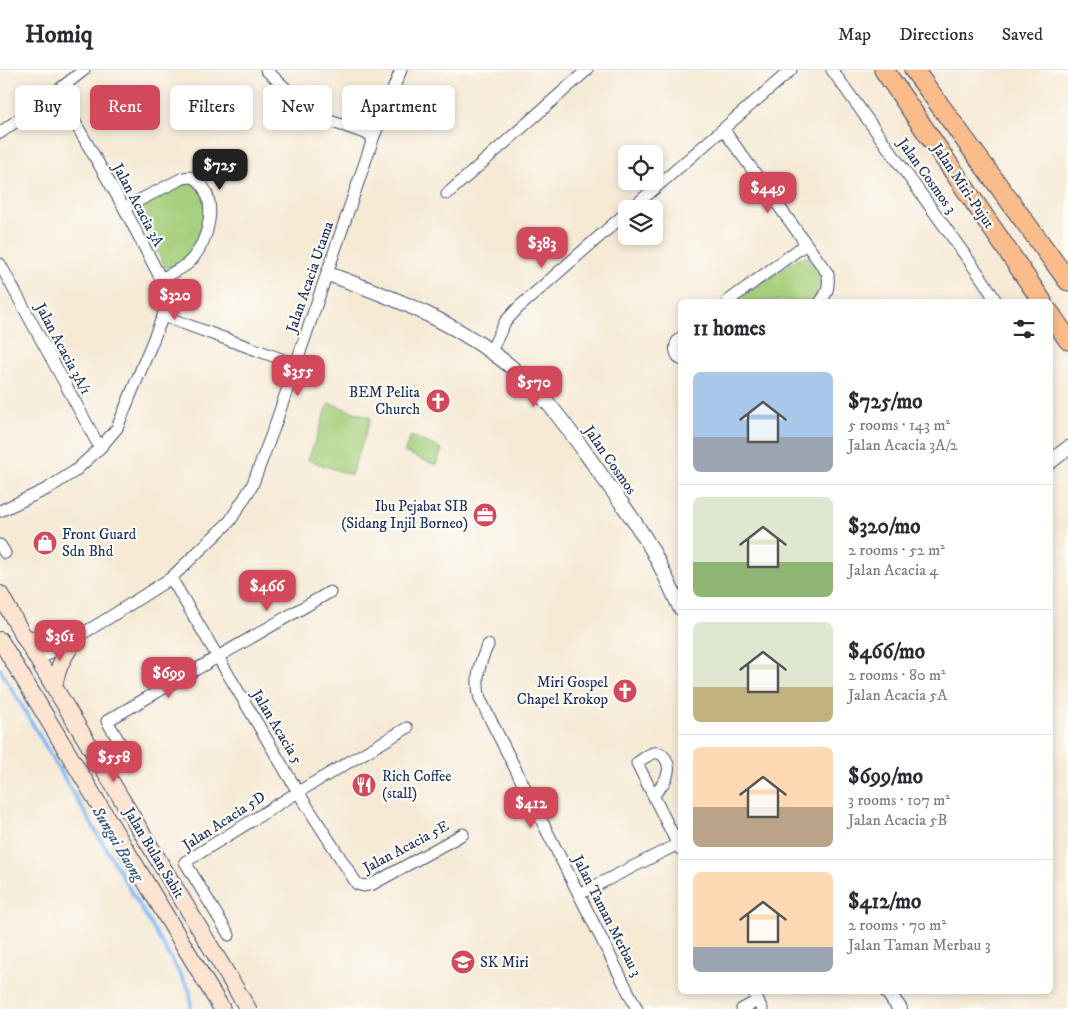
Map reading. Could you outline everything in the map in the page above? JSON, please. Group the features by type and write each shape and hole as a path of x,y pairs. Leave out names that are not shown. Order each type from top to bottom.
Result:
{"highway":[{"name":"Jalan Miri-Pujut","path":"884,70 1041,299"},
{"name":"Jalan Miri-Pujut","path":"914,70 1068,281"},
{"path":"1053,318 1068,340"}],"main road":[{"name":"Jalan Bulan Sabit","path":"0,594 248,1009"},
{"path":"24,637 45,642 72,639"},
{"path":"54,686 57,669 72,639"},
{"name":"Jalan Bulan Sabit","path":"0,640 222,1009"},
{"path":"38,660 38,684 42,694 149,871 161,909"}],"street":[{"path":"65,85 84,70"},
{"path":"266,70 309,110 321,118 374,136"},
{"name":"Jalan Acacia Utama","path":"38,660 170,578 230,521 252,486 328,274 383,110 401,70"},
{"path":"447,194 588,70"},
{"path":"641,200 791,70"},
{"name":"Jalan Cosmos 3","path":"832,70 995,299"},
{"path":"0,133 15,122"},
{"path":"723,129 828,274 829,285 823,299"},
{"name":"Jalan Acacia 3A","path":"0,511 47,490 74,471 100,448 117,428 163,316 166,300 161,279 124,208 79,130"},
{"path":"124,208 183,178 189,177 199,181 207,192 210,219 196,254 192,260 161,279"},
{"path":"491,351 505,322 518,308 618,220"},
{"path":"731,299 806,244"},
{"name":"Jalan Acacia 3A/1","path":"0,264 100,448"},
{"name":"Jalan Cosmos","path":"328,274 383,293 434,318 491,351 535,387 568,428 638,527 652,550 678,604"},
{"path":"163,316 295,364"},
{"path":"678,340 675,348 678,355"},
{"path":"1053,460 1068,448"},
{"name":"Jalan Acacia 5","path":"170,578 218,655 298,792 357,884 364,886"},
{"path":"126,754 107,721 218,655 330,592"},
{"name":"Jalan Taman Merbau 3","path":"488,645 478,669 477,688 480,699 637,1009"},
{"path":"298,792 407,728"},
{"name":"Jalan Acacia 5D","path":"229,935 185,862 298,792"},
{"path":"654,795 678,845"},
{"name":"Jalan Acacia 5E","path":"364,886 373,884 463,834"},
{"path":"579,894 678,847"},
{"path":"889,994 900,1009"},
{"path":"742,1009 757,1000"}],"green space":[{"path":"185,180 194,181 205,200 207,216 189,256 166,268 134,209"},
{"path":"809,257 822,273 825,283 817,299 738,299 798,258"},
{"path":"329,403 371,418 351,475 308,460"},
{"path":"411,436 442,449 436,465 404,452"}],"waterway":[{"name":"Sungai Baong","path":"0,669 190,991 191,1009"}],"place":[{"name":"BEM Pelita Church","path":"438,401"},
{"name":"Ibu Pejabat SIB (Sidang Injil Borneo)","path":"485,515"},
{"name":"Front Guard Sdn Bhd","path":"45,543"},
{"name":"Miri Gospel Chapel Krokop","path":"625,691"},
{"name":"Rich Coffee (stall)","path":"364,785"},
{"name":"SK Miri","path":"463,962"}]}
